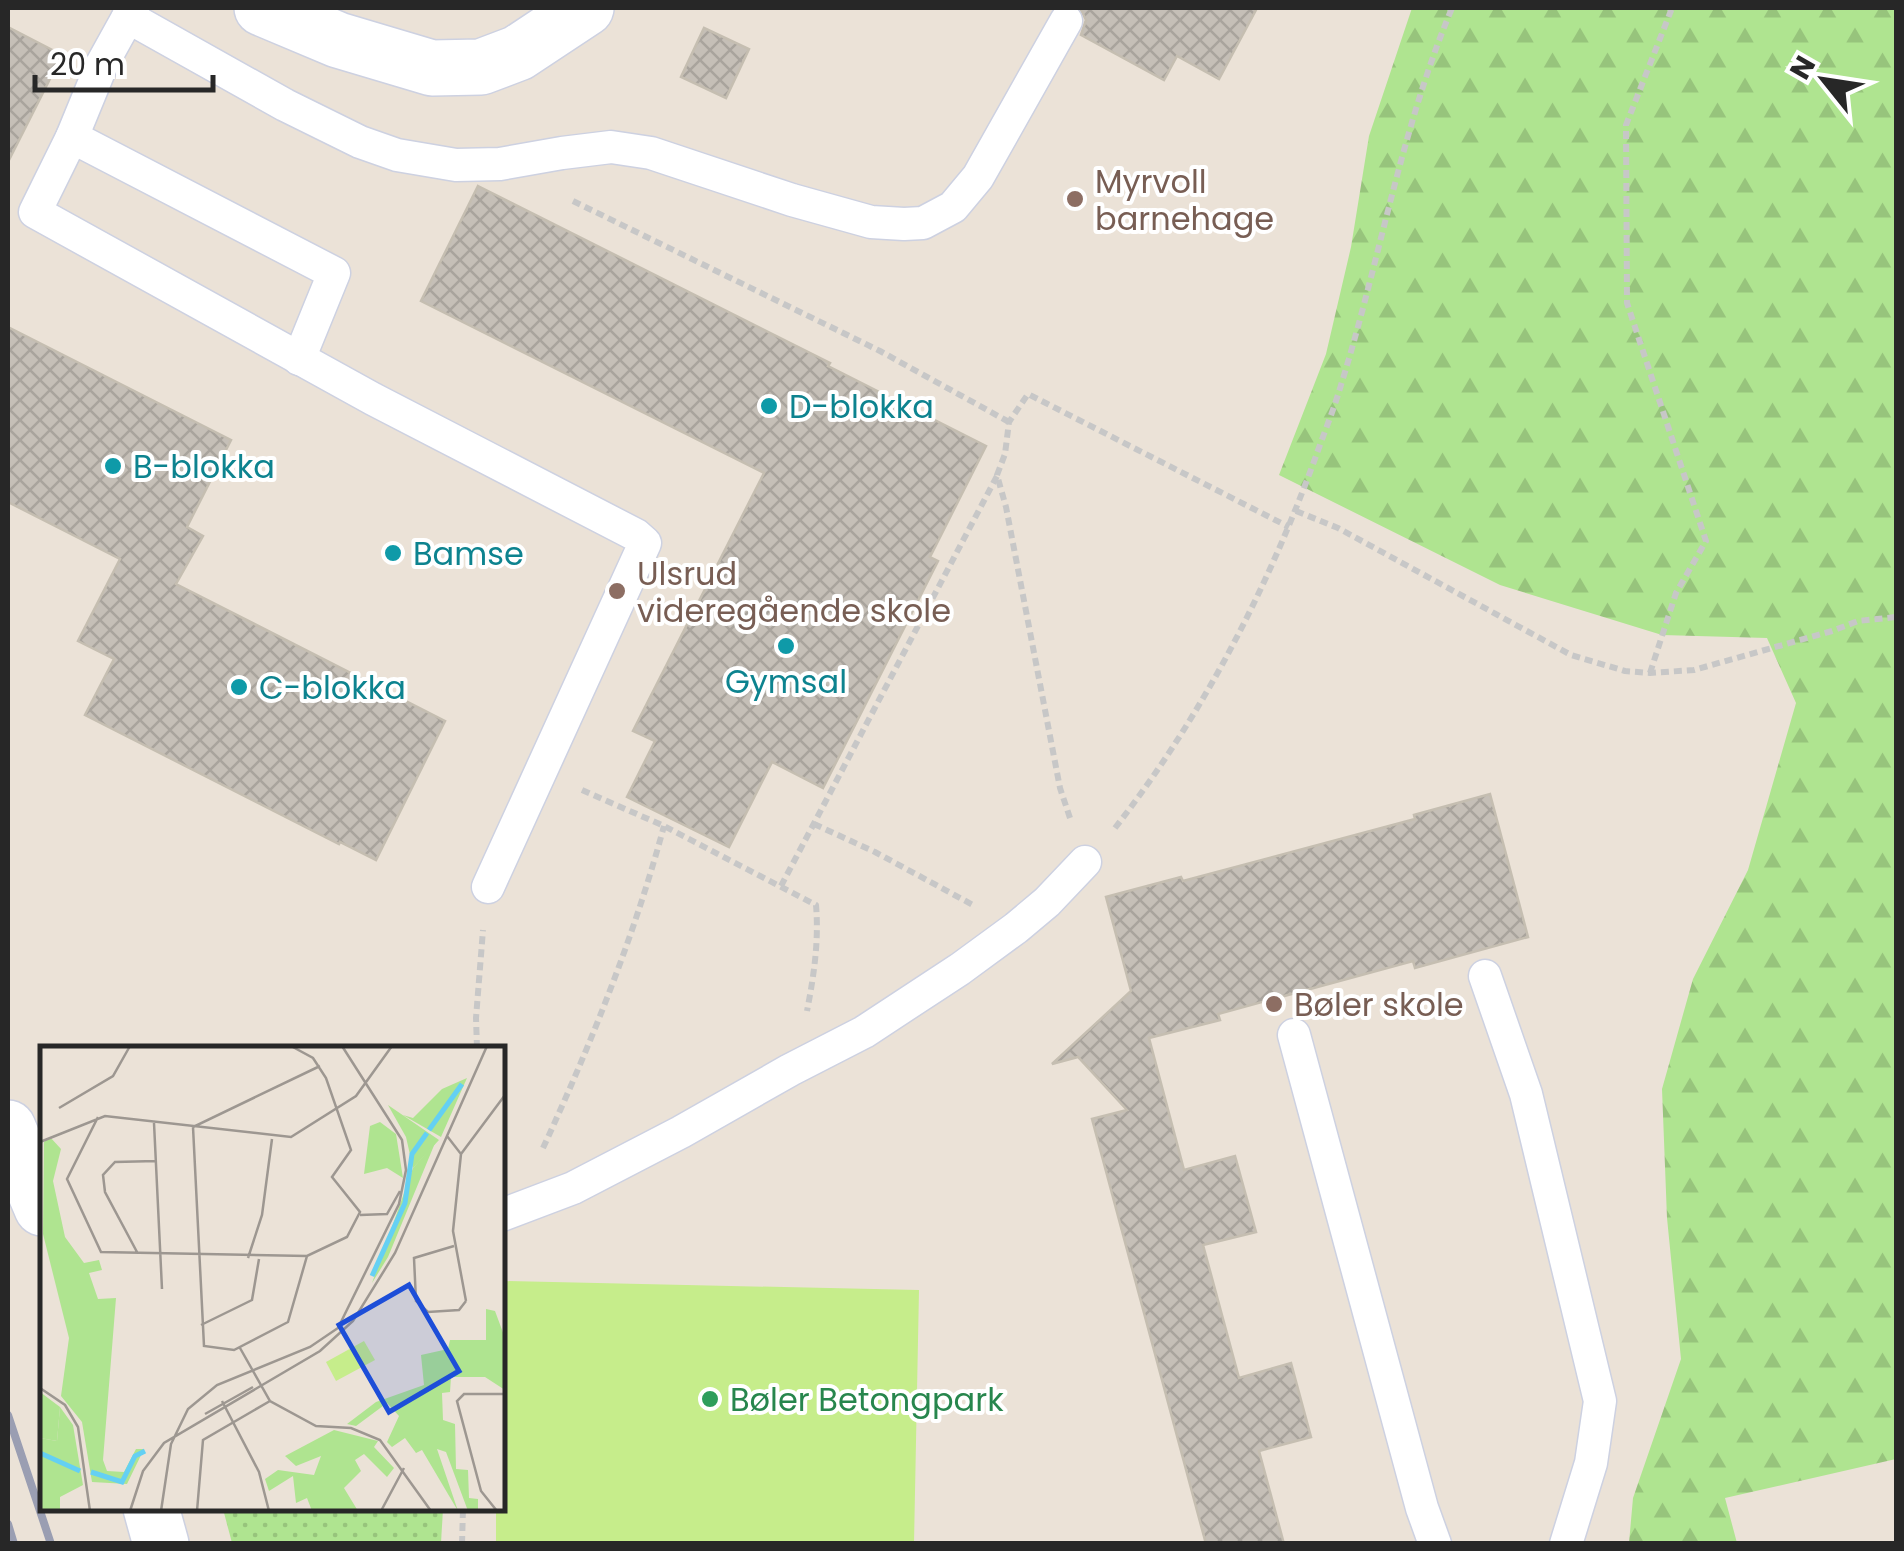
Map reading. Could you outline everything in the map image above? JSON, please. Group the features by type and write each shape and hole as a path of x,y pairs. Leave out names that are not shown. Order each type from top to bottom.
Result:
{"street":[{"path":"262,8 338,40 432,68 481,67 518,53 586,8"},
{"path":"8,1128 40,1203"},
{"path":"152,1511 161,1544"}],"lane":[{"path":"488,887 646,543 35,212 130,12 205,62 360,142 397,155 456,165 500,164 562,152 611,148 638,151 871,222 923,224 952,207 978,177 1066,21"},
{"path":"72,137 334,273 299,358"},
{"path":"506,1214 573,1188 864,1032 1016,928 1085,862"},
{"path":"1485,976 1526,1094 1600,1401 1591,1463 1566,1544"},
{"path":"1294,1034 1435,1544"}],"path":[{"path":"997,475 1060,788 1085,862 1153,778 1194,715 1266,580 1296,511 1341,387 1402,152 1452,8"},
{"path":"1650,672 1676,593 1706,541 1626,302 1626,125 1672,8"},
{"path":"500,164 880,351 1009,422"},
{"path":"782,886 997,475 1005,454 1009,422 1028,394 1288,527"},
{"path":"1296,511 1338,528 1571,655 1624,671 1694,670 1858,620 1896,617"},
{"path":"540,772 664,826 816,905 814,972 790,1070"},
{"path":"814,824 875,852 1016,928"},
{"path":"506,1214 534,1169 591,1038 650,879 664,826"},
{"path":"477,1046 488,887"},
{"path":"462,1544 463,1511"}],"green space":[{"path":"1412,8 1896,8 1896,1459 1725,1498 1737,1543 1629,1543 1633,1498 1681,1359 1667,1218 1662,1089 1693,979 1748,870 1796,703 1767,638 1662,635 1500,585 1279,475 1326,354 1351,247 1369,136"},
{"name":"Bøler Betongpark","path":"505,1281 919,1290 914,1543 496,1543 496,1511 505,1511"},
{"path":"224,1511 443,1511 441,1543 232,1543"}],"building":[{"path":"1080,8 1257,8 1219,79 1177,56 1164,80 1081,35 1086,20"},
{"path":"8,27 62,55 8,162"},
{"path":"704,28 749,49 726,98 681,77"},
{"path":"478,186 986,446 930,557 938,561 823,788 772,762 729,847 627,797 655,741 633,731 764,473 421,301"},
{"name":"C-blokka","path":"8,327 231,440 187,527 203,536 176,584 445,721 376,860 85,715 114,659 78,641 120,559 8,502"},
{"path":"1490,794 1528,937 1415,968 1413,961 1218,1014 1220,1020 1149,1038 1184,1170 1235,1156 1256,1232 1203,1245 1239,1378 1291,1363 1311,1437 1259,1451 1284,1544 1206,1544 1092,1119 1127,1110 1078,1057 1052,1064 1131,991 1106,897 1181,877 1183,881 1415,819 1414,815"}],"railway":[{"path":"8,1415 51,1544"},
{"path":"8,1524 14,1544"}],"place":[{"name":"Myrvoll barnehage","path":"1075,199"},
{"name":"D-blokka","path":"769,406"},
{"name":"B-blokka","path":"113,466"},
{"name":"Bamse","path":"393,553"},
{"name":"Ulsrud videregående skole","path":"617,591"},
{"name":"Gymsal","path":"786,646"},
{"name":"C-blokka","path":"239,687"},
{"name":"Bøler skole","path":"1274,1004"},
{"name":"Bøler Betongpark","path":"710,1399"}]}
